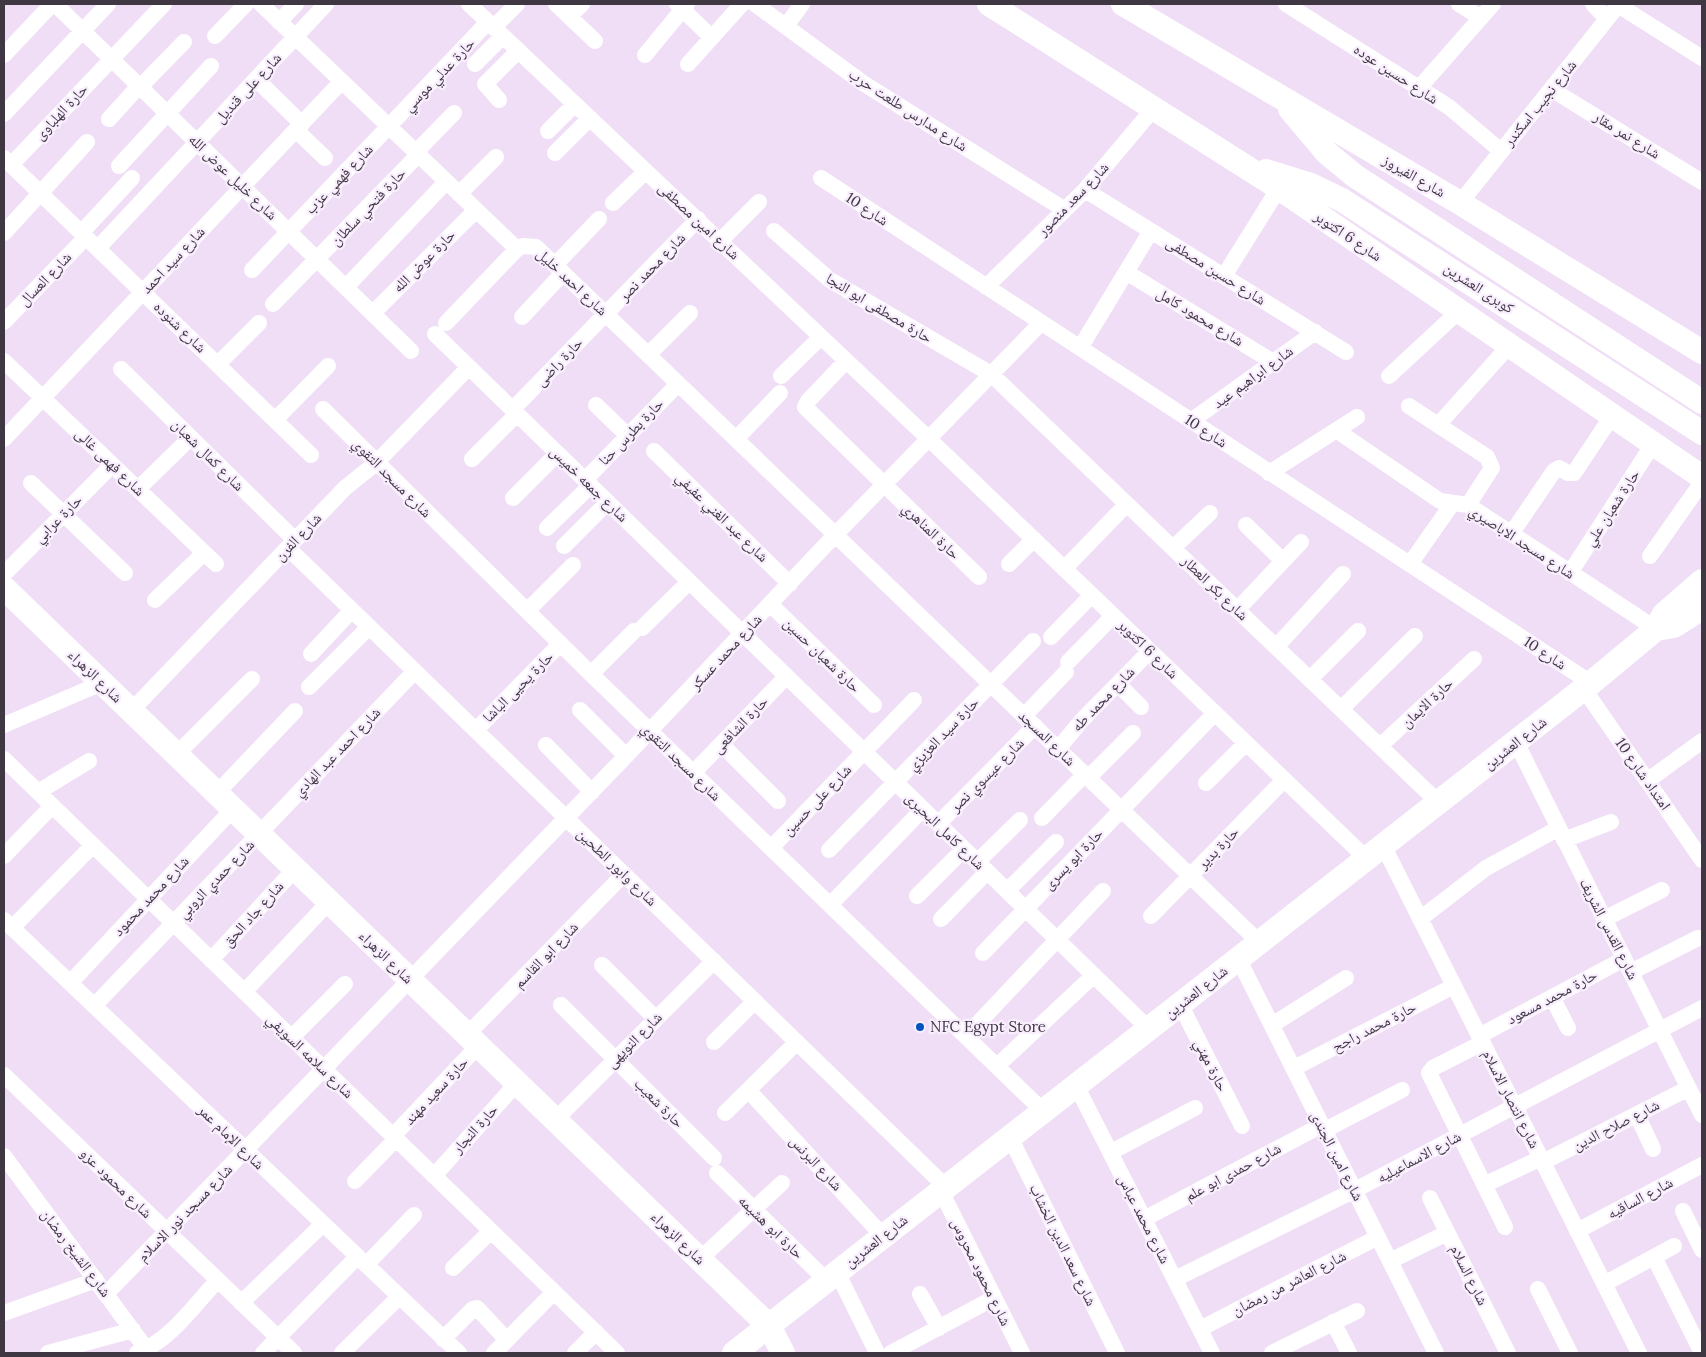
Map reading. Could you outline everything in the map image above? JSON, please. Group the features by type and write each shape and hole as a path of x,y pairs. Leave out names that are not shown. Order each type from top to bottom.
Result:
{"main road":[{"name":"شارع 6 اكتوبر","path":"989,4 1279,188 1702,477"},
{"name":"شارع الفيروز","path":"1123,4 1460,203 1702,352"},
{"name":"كوبرى العشرين","path":"1282,98 1303,127 1327,153 1354,176 1702,402"},
{"name":"كوبرى العشرين","path":"1245,167 1279,174 1311,185 1334,197 1702,433"},
{"name":"شارع العشرين","path":"734,1353 1587,686 1656,629 1664,614 1702,581"},
{"name":"شارع الزهراء","path":"4,588 769,1326"},
{"name":"شارع العشرين","path":"1656,629 1674,626 1700,616"},
{"path":"769,1326 782,1353"}],"street":[{"path":"4,114 108,4"},
{"name":"حارة الهلباوى","path":"6,163 164,4"},
{"path":"215,36 246,4"},
{"name":"شارع احمد خليل","path":"261,4 517,249 523,246 536,247 836,535"},
{"path":"280,22 296,4"},
{"name":"شارع على قنديل","path":"89,239 197,142 326,4"},
{"name":"شارع امين مصطفى","path":"469,4 929,438"},
{"path":"475,64 495,29 517,4"},
{"path":"556,4 595,41"},
{"path":"569,16 582,4"},
{"path":"688,64 742,4"},
{"name":"شارع مدارس طلعت حرب","path":"755,4 863,83 1065,210"},
{"path":"786,26 802,4"},
{"name":"شارع حسين عوده","path":"1286,4 1449,107 1501,151"},
{"path":"1458,4 1481,18"},
{"path":"1419,88 1493,4"},
{"path":"1593,4 1607,19"},
{"path":"1619,4 1702,58"},
{"name":"شارع نجيب اسكندر","path":"1460,203 1619,4"},
{"path":"4,55 62,6"},
{"name":"شارع خليل عوض الله","path":"62,6 82,30 111,59 411,351"},
{"path":"645,55 682,6 711,37"},
{"name":"حارة عدلي موسي","path":"389,127 495,29"},
{"path":"108,119 184,42"},
{"path":"499,100 485,84 518,51"},
{"path":"119,166 210,66"},
{"path":"256,78 325,158"},
{"name":"شارع سيد احمد","path":"4,439 342,81"},
{"name":"شارع نمر مقار","path":"1551,89 1702,182"},
{"path":"548,131 575,104"},
{"name":"شارع سعد منصور","path":"986,287 1085,190 1154,108"},
{"name":"حارة فتحي سلطان","path":"273,304 454,113"},
{"path":"555,153 590,118"},
{"name":"شارع فهمي عزب","path":"252,270 389,127"},
{"path":"4,233 87,142"},
{"path":"459,194 496,157"},
{"name":"شارع شنوده","path":"6,163 89,239 311,455"},
{"path":"613,203 646,170"},
{"path":"89,239 132,178"},
{"name":"شارع 10","path":"821,178 1410,564 1587,686"},
{"path":"346,287 446,182"},
{"path":"1224,276 1279,188"},
{"name":"شارع حسين مصطفى","path":"1085,190 1346,352"},
{"path":"720,241 759,202"},
{"name":"حارة عوض الله","path":"373,313 476,210"},
{"path":"522,316 600,220"},
{"name":"شارع محمد نصر","path":"606,314 698,220"},
{"name":"حارة مصطفى ابو النجا","path":"774,231 830,280 991,374"},
{"path":"1080,348 1151,231"},
{"name":"شارع العسال","path":"4,322 89,239"},
{"name":"شارع جمعه خميس","path":"517,249 440,328 469,367 742,634"},
{"name":"شارع محمود كامل","path":"1126,272 1273,362"},
{"path":"1389,376 1459,311"},
{"path":"648,355 690,313"},
{"name":"حارة راضى","path":"472,459 606,314"},
{"path":"218,364 259,323"},
{"name":"شارع محمد عسكر","path":"410,980 650,732 883,485 1041,323"},
{"name":"شارع ابراهيم عيد","path":"1191,421 1315,332"},
{"path":"782,376 821,337"},
{"path":"1438,425 1509,346"},
{"name":"شارع فهمى غالى","path":"4,361 210,558 155,600"},
{"name":"حارة المناهري","path":"846,361 808,401 805,407 979,577"},
{"path":"275,420 328,366"},
{"name":"شارع الفرن","path":"131,711 345,488 376,463 469,367"},
{"name":"شارع كمال شعبان","path":"121,369 291,544"},
{"name":"شارع بكر العطار","path":"991,374 1438,802"},
{"name":"حارة بطرس حنا","path":"547,528 628,436 678,384"},
{"path":"736,438 780,393"},
{"path":"596,405 628,436"},
{"path":"1409,406 1487,457 1491,463 1490,471 1410,564"},
{"name":"شارع مسجد التقوي","path":"323,409 526,612 1043,1111"},
{"path":"1511,534 1556,469 1574,473 1612,416"},
{"path":"1270,473 1357,417"},
{"name":"شارع مسجد الاباصيري","path":"1336,430 1440,501 1460,505 1511,534 1656,629"},
{"path":"138,489 190,438"},
{"name":"شارع 6 اكتوبر","path":"929,438 1284,780 1375,852"},
{"name":"حارة شعبان علي","path":"1570,573 1653,444"},
{"name":"شارع عبد الغني عفيفي","path":"654,451 790,584"},
{"path":"513,498 557,454"},
{"name":"حارة عرابي","path":"4,574 112,465"},
{"path":"1650,556 1702,482"},
{"path":"31,483 125,573"},
{"path":"564,546 608,502"},
{"path":"1064,568 1127,504"},
{"path":"1173,548 1210,513"},
{"path":"1246,525 1283,561"},
{"name":"شارع المسجد","path":"836,535 1259,942"},
{"path":"1009,564 1034,539"},
{"path":"1237,610 1301,542"},
{"name":"شارع وابور الطحين","path":"291,544 352,610 797,1042 943,1189"},
{"path":"526,612 573,565"},
{"path":"1276,647 1343,574"},
{"path":"591,674 689,582"},
{"path":"1051,637 1092,595"},
{"name":"حارة شعبان حسين","path":"770,604 874,705"},
{"path":"311,654 352,610"},
{"name":"شارع عيسوي نصر","path":"938,824 1030,721 1067,667 1113,616"},
{"path":"309,687 369,626"},
{"path":"1310,679 1358,631"},
{"name":"شارع كامل البحيرى","path":"742,634 1149,1029"},
{"path":"1342,710 1415,636"},
{"name":"حارة سيد العزيزي","path":"828,850 1033,641"},
{"name":"حارة يحيى الباشا","path":"476,730 560,644"},
{"name":"شارع محمد طه","path":"1058,749 1150,651"},
{"name":"حارة الايمان","path":"1380,746 1474,659"},
{"name":"شارع احمد عبد الهادي","path":"258,834 415,671"},
{"name":"حارة الشافعى","path":"693,773 786,677"},
{"path":"176,755 252,679"},
{"path":"4,725 102,684"},
{"path":"1118,684 1141,708"},
{"name":"امتداد شارع 10","path":"1587,686 1648,782 1702,860"},
{"name":"شارع على حسين","path":"771,848 914,700"},
{"path":"580,710 626,756"},
{"name":"شارع محمد محمود","path":"70,983 148,899 295,711"},
{"name":"حارة ابو يسرى","path":"983,953 1215,713"},
{"path":"1042,818 1133,733"},
{"name":"شارع القدس الشريف","path":"1516,742 1660,1031 1694,1090 1702,1115"},
{"path":"1648,782 1702,742"},
{"path":"1206,783 1246,743"},
{"path":"546,744 592,792"},
{"path":"721,744 778,802"},
{"path":"38,792 89,761"},
{"name":"شارع سلامه السويفي","path":"7,767 38,792 617,1353"},
{"name":"حارة بدير","path":"1151,916 1284,780"},
{"path":"4,856 52,806"},
{"path":"830,905 923,809"},
{"path":"941,919 1020,820"},
{"path":"1420,919 1486,868 1562,834 1611,822"},
{"name":"شارع حمدي الروبي","path":"94,1006 258,834"},
{"path":"1007,891 1056,842"},
{"path":"8,924 93,846"},
{"path":"917,896 964,849"},
{"name":"شارع انتصار الاسلام","path":"1375,852 1420,919 1639,1353"},
{"name":"شارع جاد الحق","path":"211,960 294,869"},
{"name":"شارع ابو القاسم","path":"472,1040 624,874"},
{"path":"1604,918 1662,890"},
{"path":"966,1036 1058,941 1103,891"},
{"path":"244,992 329,902"},
{"name":"شارع الإمام عمر","path":"8,924 399,1296 447,1347"},
{"name":"حارة محمد مسعود","path":"1460,1136 1429,1073 1433,1068 1552,997 1698,938"},
{"name":"شارع امين الجندى","path":"1238,958 1436,1353"},
{"name":"شارع النويهى","path":"555,1120 714,961"},
{"path":"602,965 656,1019"},
{"path":"997,1066 1094,975"},
{"path":"1272,1025 1346,978"},
{"name":"شارع مسجد نور الاسلام","path":"106,1294 410,980"},
{"path":"292,1038 344,984"},
{"name":"حارة محمد راجح","path":"1294,1068 1454,986"},
{"path":"1552,997 1568,1028"},
{"path":"714,1042 755,1001"},
{"name":"حارة مهني","path":"1180,1004 1242,1126"},
{"name":"حارة شعيب","path":"561,1006 715,1165"},
{"name":"شارع الاسماعيليه","path":"1175,1279 1355,1190 1702,1008"},
{"name":"حارة سعيد مهند","path":"355,1181 395,1137 472,1040"},
{"path":"725,1113 797,1042"},
{"name":"شارع محمود عزو","path":"4,1075 294,1353"},
{"name":"حارة النجار","path":"434,1176 517,1083"},
{"name":"شارع محمد عباس","path":"1076,1085 1212,1353"},
{"name":"شارع البرنس","path":"748,1090 884,1236"},
{"name":"شارع حمدى ابو علم","path":"1144,1219 1402,1090"},
{"name":"شارع صلاح الدين","path":"1484,1185 1694,1090"},
{"path":"1110,1152 1195,1108"},
{"path":"1637,1115 1653,1149"},
{"path":"1460,1136 1505,1227"},
{"name":"شارع سعد الدين الخشاب","path":"1010,1137 1117,1353"},
{"name":"شارع الشيخ رمضان","path":"6,1162 133,1330 142,1351"},
{"name":"حارة ابو هشيمه","path":"715,1165 754,1210 832,1276 877,1353"},
{"name":"شارع الساقيه","path":"1577,1231 1702,1165"},
{"path":"700,1259 782,1183"},
{"name":"شارع محمود محروس","path":"943,1189 1022,1353"},
{"name":"شارع السلام","path":"1430,1198 1508,1353"},
{"path":"1683,1211 1702,1250"},
{"path":"263,1353 414,1215"},
{"path":"241,1303 323,1224"},
{"path":"453,1268 491,1231"},
{"path":"1390,1261 1447,1233"},
{"name":"شارع العاشر من رمضان","path":"1200,1329 1378,1237"},
{"path":"1604,1284 1674,1246"},
{"path":"1654,1257 1702,1353"},
{"path":"4,1313 96,1280"},
{"path":"142,1351 171,1330 218,1280"},
{"path":"1538,1289 1570,1353"},
{"path":"494,1353 554,1292"},
{"path":"920,1294 939,1328"},
{"path":"342,1353 399,1296"},
{"path":"891,1353 994,1298"},
{"path":"447,1347 473,1309 476,1308 507,1340"},
{"path":"1272,1353 1357,1310"},
{"path":"1333,1322 1349,1353"},
{"path":"58,1352 133,1330"},
{"path":"575,1353 596,1332"}],"place":[{"name":"NFC Egypt Store","path":"920,1027"}]}
